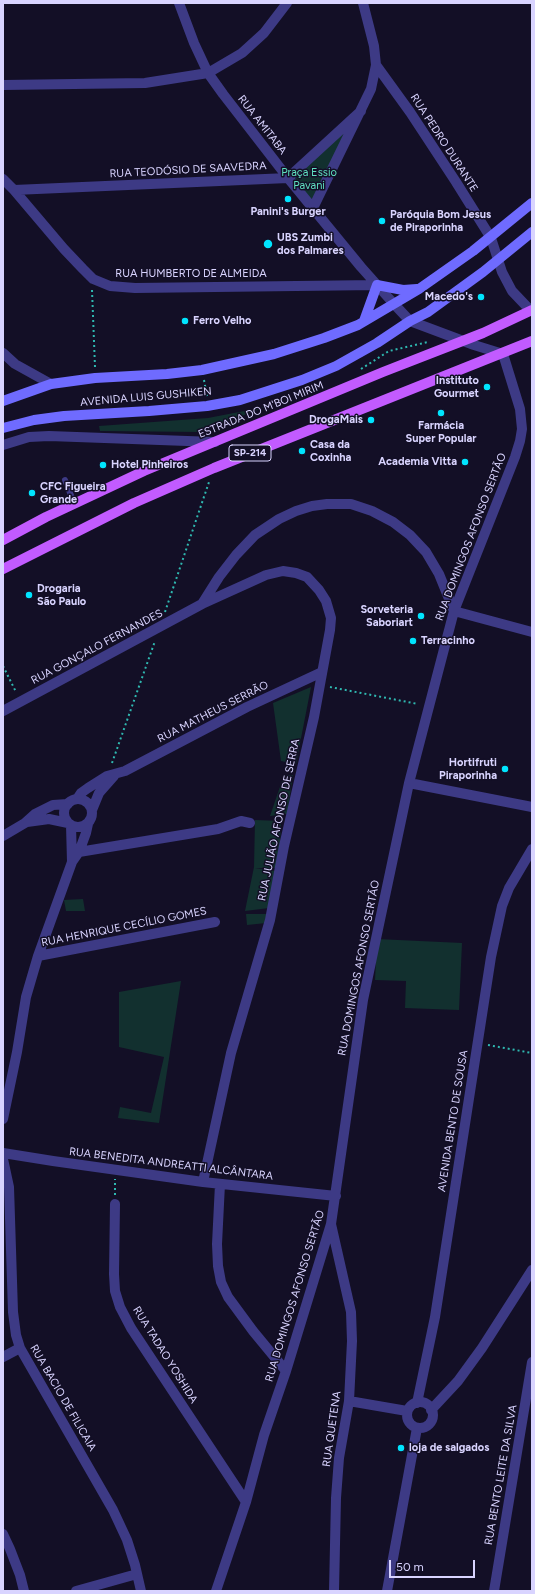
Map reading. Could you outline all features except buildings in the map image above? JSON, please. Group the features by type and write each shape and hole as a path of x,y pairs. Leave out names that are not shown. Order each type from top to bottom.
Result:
{"main road":[{"path":"361,323 377,285 403,290 419,289 490,238 532,203"},
{"name":"AVENIDA LUIS GUSHIKEN","path":"3,428 34,420 64,416 155,411 209,406 240,400 302,380 336,366 370,347 410,321 428,312 532,232"},
{"name":"AVENIDA LUIS GUSHIKEN","path":"3,401 51,384 95,378 167,374 202,370 274,354 324,338 361,323 419,289"},
{"name":"ESTRADA DO M'BOI MIRIM","path":"3,540 74,503 138,474 383,372 463,341 531,311"},
{"name":"SP-214","path":"3,569 134,503 214,468 532,342"}],"street":[{"name":"RUA AMITABA","path":"180,3 194,43 208,73 288,178 361,268 410,321"},
{"path":"3,85 145,83 208,73 242,53 264,33 287,3"},
{"name":"RUA PEDRO DURANTE","path":"363,3 374,46 376,65 410,112 490,238 497,260 512,291 531,311"},
{"path":"313,208 361,112 371,89 376,65"},
{"path":"288,178 361,112"},
{"name":"RUA TEODÓSIO DE SAAVEDRA","path":"14,190 288,178"},
{"name":"RUA HUMBERTO DE ALMEIDA","path":"3,179 64,249 91,277 110,286 135,288 377,285"},
{"path":"410,321 503,354"},
{"path":"3,353 15,364 51,384"},
{"name":"RUA DOMINGOS AFONSO SERTÃO","path":"216,1591 246,1502 264,1435 286,1370 331,1224 363,1000 409,783 454,610 520,441 522,429 520,409 503,354"},
{"path":"3,445 29,438 49,436 215,442"},
{"path":"202,604 219,577 236,555 256,535 279,519 296,511 312,506 327,504 351,504 372,511 393,522 410,535 429,558 454,610 532,632"},
{"name":"RUA JULIÃO AFONSO DE SERRA","path":"202,604 266,576 283,572 296,573 307,577 319,590 326,601 331,618 320,685 270,920 231,1052 203,1182"},
{"name":"RUA GONÇALO FERNANDES","path":"3,711 202,604"},
{"name":"RUA MATHEUS SERRÃO","path":"72,802 81,793 107,776 125,771 247,707 322,672"},
{"name":"RUA MATHEUS SERRÃO","path":"92,810 107,782 116,774"},
{"path":"409,783 532,807"},
{"path":"72,802 64,813 69,824 72,862"},
{"path":"3,836 25,823 35,814 53,805 72,802 86,802 92,810 92,815 79,852 72,862 38,956 26,997 17,1052 3,1119"},
{"path":"25,823 49,819 80,827 88,824"},
{"path":"79,852 218,829 241,821 250,823"},
{"name":"AVENIDA BENTO DE SOUSA","path":"417,1403 435,1317 491,957 502,906 509,888 532,849"},
{"name":"RUA HENRIQUE CECÍLIO GOMES","path":"38,956 216,922"},
{"name":"RUA BENEDITA ANDREATTI ALCÂNTARA","path":"3,1153 203,1182 336,1196"},
{"name":"RUA BACIO DE FILICAIA","path":"3,1159 9,1187 13,1312 16,1334 20,1348 113,1510 127,1540 137,1574 140,1591"},
{"path":"220,1184 217,1244 218,1266 221,1282 228,1297 286,1370"},
{"name":"RUA TADAO YOSHIDA","path":"115,1204 114,1274 115,1291 120,1307 131,1328 246,1502"},
{"name":"RUA QUETENA","path":"331,1224 351,1312 352,1341 350,1401 339,1458 336,1498 334,1591"},
{"path":"431,1410 458,1381 482,1348 532,1270"},
{"path":"3,1357 20,1348"},
{"name":"RUA BENTO LEITE DA SILVA","path":"494,1591 532,1362"},
{"path":"350,1401 407,1411"},
{"path":"413,1404 426,1404 431,1410 432,1418 429,1425 417,1428 413,1427 408,1420 407,1411 413,1404"},
{"path":"387,1591 417,1428"},
{"path":"3,1534 20,1575 24,1591"},
{"path":"76,1591 137,1574"}],"lane":[{"path":"65,480 74,503"}],"path":[{"path":"91,277 95,378"},
{"path":"202,370 209,406"},
{"path":"3,666 21,702"},
{"path":"320,685 429,706"},
{"path":"477,1043 532,1054"},
{"path":"115,1204 116,1170"}],"green space":[{"name":"Praça Essio Pavani","path":"353,122 311,203 291,178"},
{"path":"265,407 201,432 100,431 99,426 208,418"},
{"path":"311,687 296,764 281,761 273,703"},
{"path":"284,775 293,775 287,814 270,816"},
{"path":"255,820 281,821 279,868 255,868 276,871 269,908 245,911 254,867"},
{"path":"83,899 85,911 66,911 64,900"},
{"path":"246,914 266,914 266,923 247,925"},
{"path":"377,939 462,943 459,1010 405,1008 406,981 375,980"},
{"path":"181,981 159,1123 118,1118 120,1107 151,1113 164,1057 119,1047 119,992"}],"place":[{"name":"Panini's Burger","path":"288,199"},
{"name":"Paróquia Bom Jesus de Piraporinha","path":"382,221"},
{"name":"UBS Zumbi dos Palmares","path":"268,244"},
{"name":"Macedo's","path":"481,297"},
{"name":"Ferro Velho","path":"185,321"},
{"name":"Instituto Gourmet","path":"487,387"},
{"name":"Farmácia Super Popular","path":"441,413"},
{"name":"DrogaMais","path":"371,420"},
{"name":"Casa da Coxinha","path":"302,451"},
{"name":"Academia Vitta","path":"465,462"},
{"name":"Hotel Pinheiros","path":"103,465"},
{"name":"CFC Figueira Grande","path":"32,493"},
{"name":"Drogaria São Paulo","path":"29,595"},
{"name":"Sorveteria Saboriart","path":"421,616"},
{"name":"Terracinho","path":"413,641"},
{"name":"Hortifruti Piraporinha","path":"505,769"},
{"name":"loja de salgados","path":"401,1448"}]}
